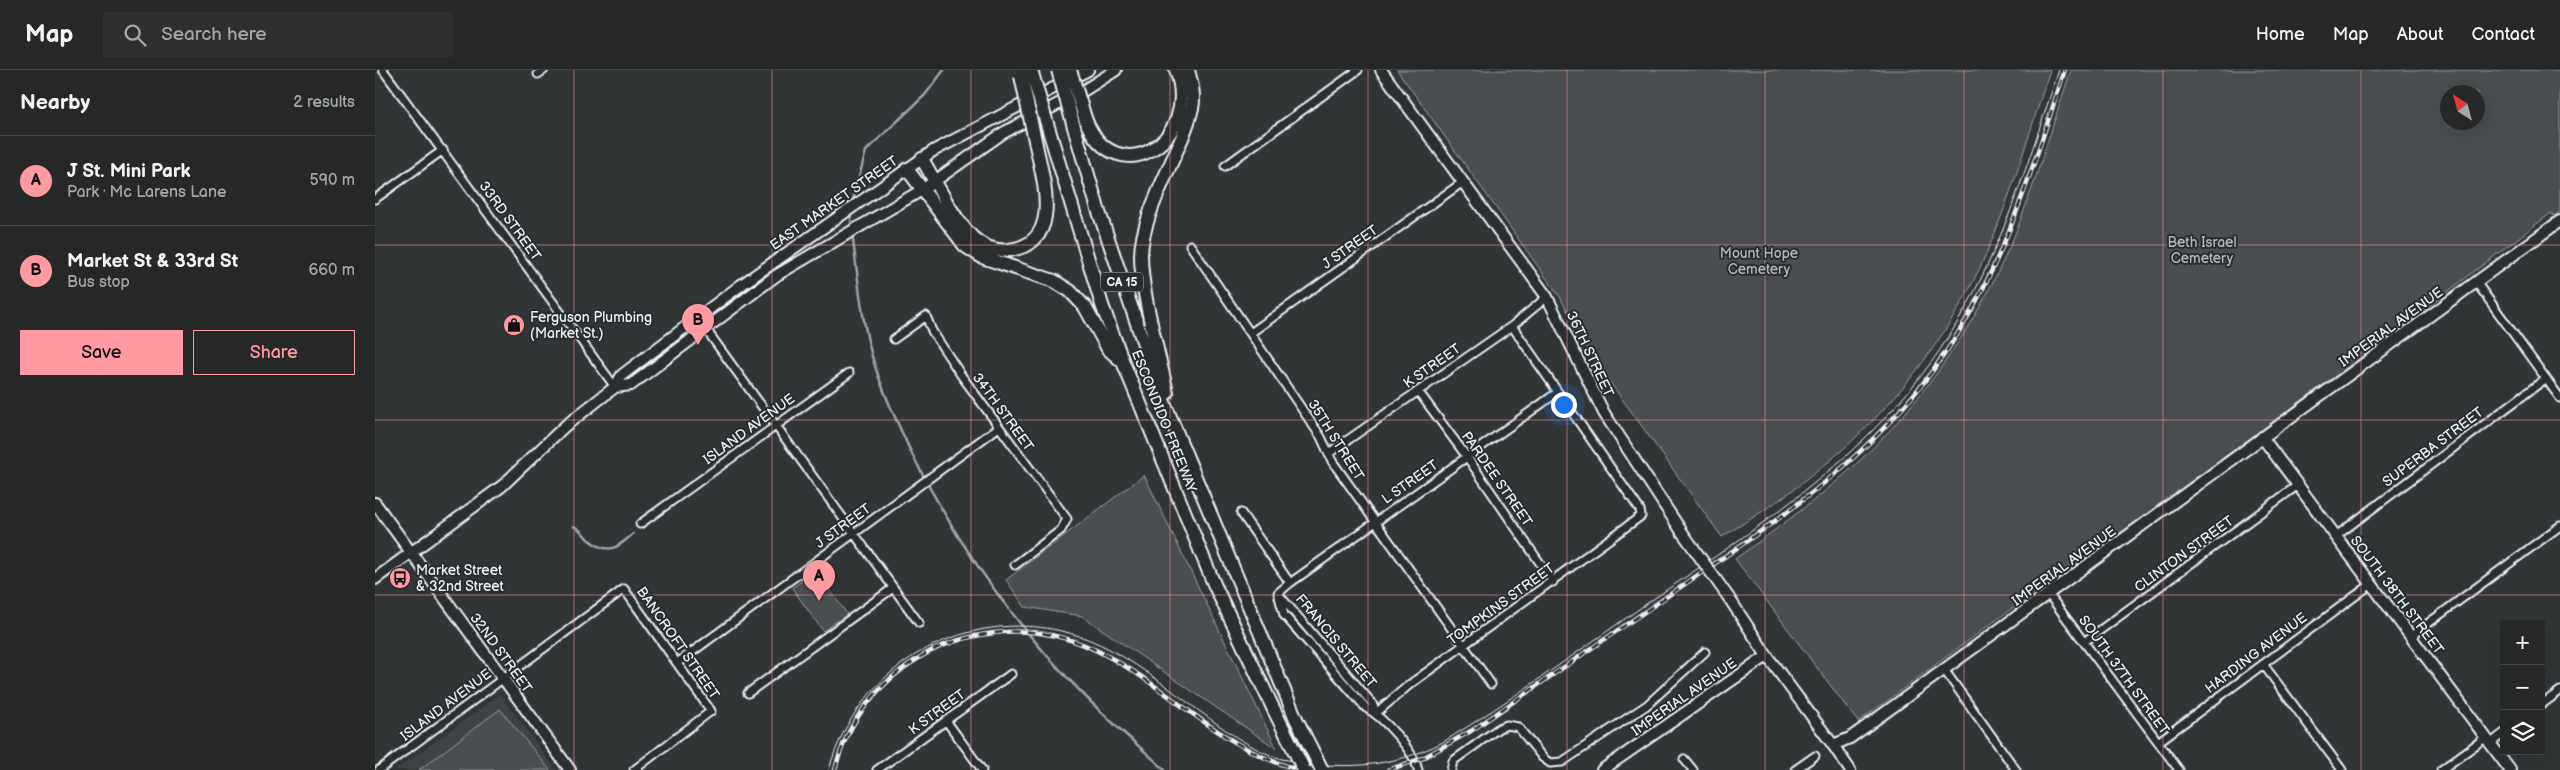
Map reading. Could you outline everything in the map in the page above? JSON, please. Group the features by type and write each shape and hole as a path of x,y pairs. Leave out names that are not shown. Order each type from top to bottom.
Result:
{"highway":[{"name":"ESCONDIDO FREEWAY","path":"1058,70 1080,124 1098,209 1144,348 1176,434 1296,719 1322,770"},
{"path":"1070,70 1080,124 1095,140 1113,152 1139,155 1154,150 1166,140 1179,115 1180,83 1176,70"},
{"path":"1176,434 1147,298 1141,254 1148,224 1192,107 1192,85 1188,70"},
{"name":"ESCONDIDO FREEWAY","path":"1026,72 1051,138 1102,305 1123,362 1214,584 1303,770"},
{"path":"922,159 971,237 984,246 997,250 1017,249 1026,244 1040,230 1047,211 1026,72"},
{"path":"907,169 958,239 972,252 1054,281 1070,291 1085,306 1107,350 1123,362"}],"main road":[{"name":"EAST MARKET STREET","path":"375,579 502,486 565,426 615,387 622,374 697,317 907,169 947,143 1088,70"},
{"path":"922,190 1003,133 1083,91 1116,70"},
{"name":"36TH STREET","path":"1381,70 1547,297 1604,413 1682,532 1767,656"},
{"name":"EAST MARKET STREET","path":"615,387 631,385 777,274 922,190"},
{"name":"IMPERIAL AVENUE","path":"1833,745 1861,732 2560,221"},
{"name":"SOUTH 38TH STREET","path":"2262,437 2370,585 2411,636 2510,770"},
{"name":"32ND STREET","path":"375,503 571,770"},
{"path":"1767,656 1850,770"},
{"name":"IMPERIAL AVENUE","path":"1602,770 1767,656"}],"street":[{"path":"1225,166 1358,70"},
{"name":"33RD STREET","path":"386,71 615,387"},
{"path":"375,199 443,150"},
{"name":"J STREET","path":"1252,332 1463,182"},
{"name":"35TH STREET","path":"1191,245 1252,332 1321,437 1332,461 1491,684"},
{"path":"2476,282 2560,398"},
{"name":"K STREET","path":"1329,453 1512,326 1547,297"},
{"name":"34TH STREET","path":"894,339 926,316 932,331 961,375 1067,519 1061,530 1015,565"},
{"path":"697,317 919,623"},
{"path":"1512,326 1558,392"},
{"name":"ISLAND AVENUE","path":"640,524 849,372"},
{"name":"SUPERBA STREET","path":"2336,536 2545,379"},
{"name":"PARDEE STREET","path":"1418,391 1467,457 1553,582"},
{"name":"L STREET","path":"1278,593 1290,582 1558,392"},
{"name":"TOMPKINS STREET","path":"1376,713 1409,686 1641,516 1640,510 1558,392"},
{"name":"J STREET","path":"677,663 999,427"},
{"name":"CLINTON STREET","path":"2084,642 2298,485"},
{"name":"FRANCIS STREET","path":"1241,513 1290,582"},
{"path":"2411,636 2560,526"},
{"name":"HARDING AVENUE","path":"2158,742 2370,585"},
{"path":"748,693 893,588"},
{"name":"ISLAND AVENUE","path":"379,770 625,589"},
{"name":"BANCROFT STREET","path":"625,589 711,711 634,770"},
{"name":"FRANCIS STREET","path":"1278,593 1284,615 1366,708 1376,713 1414,756 1419,770"},
{"name":"SOUTH 37TH STREET","path":"2049,595 2179,770"},
{"path":"1451,770 1453,761 1499,728 1507,725 1519,727 1543,758 1550,763 1562,762 1647,705 1705,652"},
{"path":"2263,664 2342,770"},
{"path":"1945,671 2016,770"},
{"name":"K STREET","path":"877,770 947,722 1011,674"},
{"path":"2545,702 2560,691"},
{"path":"947,722 982,770"},
{"path":"2441,770 2488,740 2500,735"},
{"path":"1795,770 1815,756"},
{"path":"1685,759 1693,770"}],"shaded area":[{"path":"500,694 556,770 396,770"}],"green space":[{"name":"Mount Hope Cemetery","path":"1397,70 2050,70 2013,185 1987,252 1953,317 1933,348 1887,405 1835,457 1765,510 1722,537 1591,356 1560,297"},
{"name":"Beth Israel Cemetery","path":"2071,70 2560,70 2560,212 2554,216 2551,213 2379,344 2079,563 2075,562 1858,722 1735,559 1840,479 1880,441 1928,385 1970,323 2005,258 2039,167"},
{"path":"1144,475 1277,749 1082,616 1025,607 1006,580"},
{"path":"816,571 847,614 823,631 792,588"},
{"path":"500,709 550,770 419,770"}],"waterway":[{"path":"852,203 866,151 925,95 944,70"},
{"path":"851,213 851,228"},
{"path":"852,233 863,314 876,370 912,454 947,519 1009,610 1057,666 1092,703 1165,770"},
{"path":"573,526 595,544 607,549 617,546 633,534"}],"tram line":[{"path":"829,770 843,734 864,701 877,686 906,661 945,640 992,628 1016,626 1040,627 1064,632 1088,639 1111,650 1144,670 1238,738 1259,750 1282,759 1324,765 1364,765 1404,758 1443,742 1542,677 1770,517 1852,451 1889,414 1923,373 1954,328 1987,266 2014,202 2059,70"}],"railway":[{"path":"1388,770 1423,758 1471,731 1766,528 1803,500 1871,441 1933,371 1977,300 1993,268 2020,203 2065,70"},
{"path":"835,770 840,752 856,719 892,677 906,666 939,647 966,638 994,633 1040,633 1080,643 1118,662 1223,735 1260,756 1301,770"}],"place":[{"name":"Ferguson Plumbing (Market St.)","path":"514,325"},
{"name":"Market St & 33rd St","path":"698,345"},
{"name":"Market Street & 32nd Street","path":"400,578"},
{"name":"J St. Mini Park","path":"819,601"}]}
